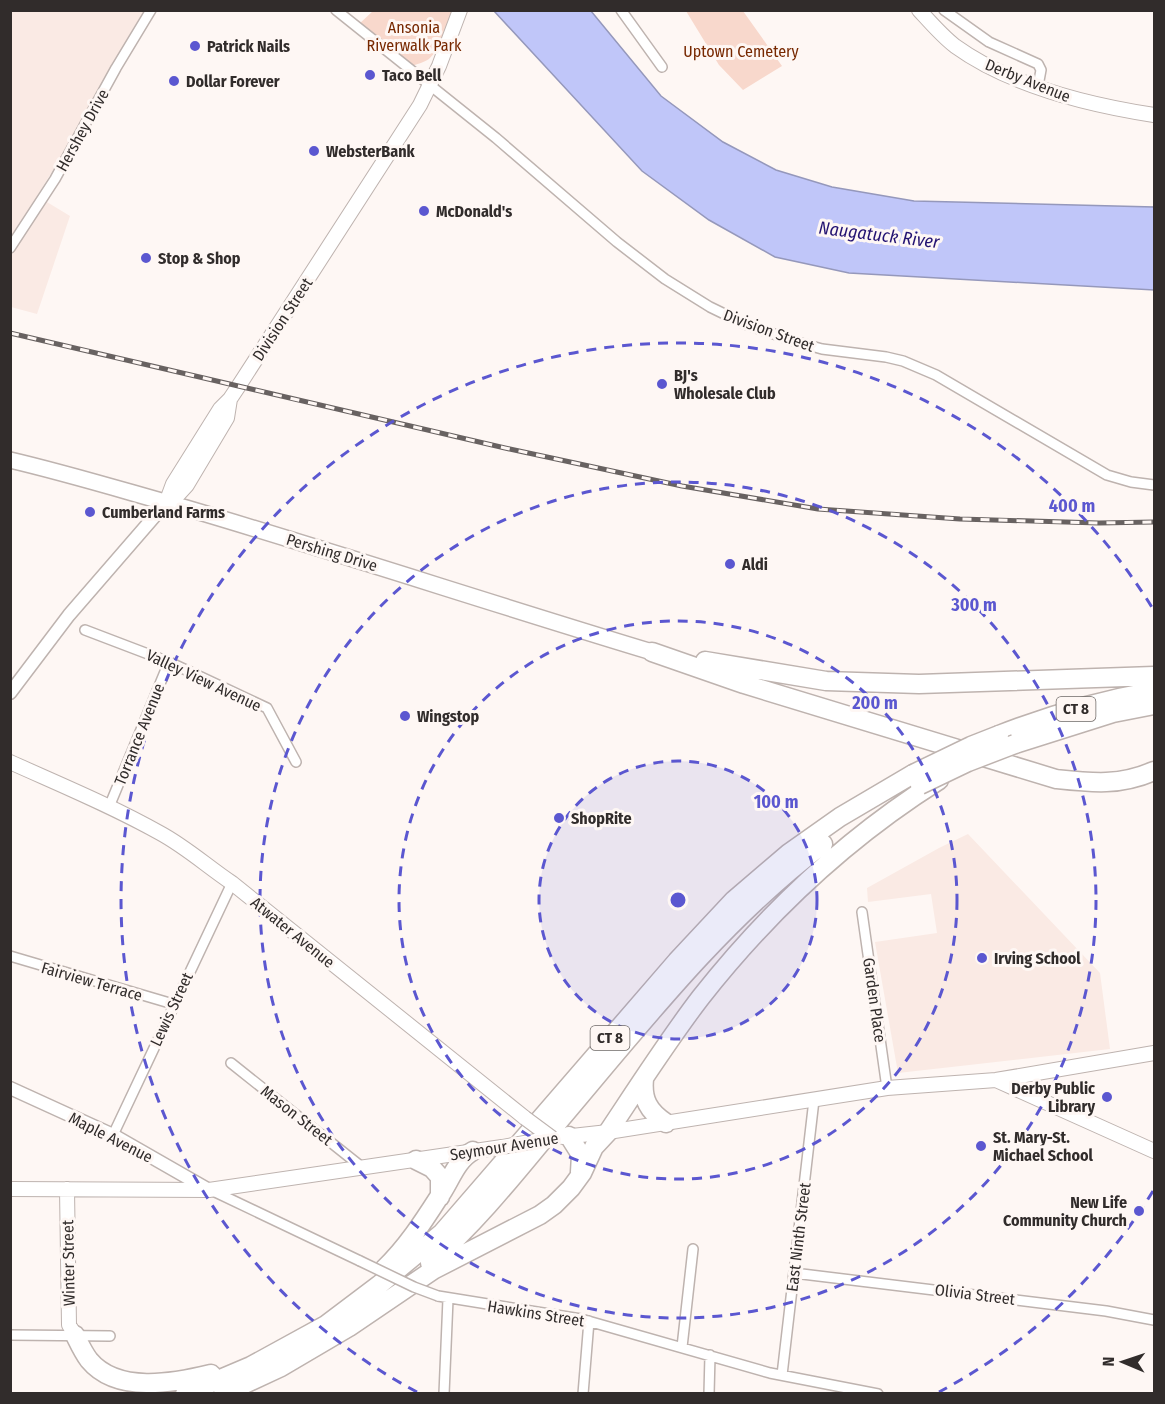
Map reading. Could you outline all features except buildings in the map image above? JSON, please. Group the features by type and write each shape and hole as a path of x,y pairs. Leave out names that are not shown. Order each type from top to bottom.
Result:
{"highway":[{"path":"652,652 826,681 919,684 1155,676"},
{"path":"652,652 744,684 1056,779 1096,783 1134,779 1155,771"},
{"name":"CT 8","path":"223,1394 280,1367 349,1327 413,1278 459,1238 688,969 742,912 794,866 844,828 919,783 971,746 1034,721 1114,698 1155,691"},
{"name":"CT 8","path":"185,1394 251,1366 326,1325 442,1233 677,961 734,900 789,854 840,817 1015,744 1113,713 1155,705"},
{"path":"349,1327 433,1270 540,1215 564,1196 578,1179 594,1147 608,1132 701,998 753,936 818,871 919,783"},
{"path":"644,1079 645,1102 655,1116 666,1123"},
{"path":"560,1137 580,1155 581,1166 578,1179"},
{"path":"326,1325 390,1263 440,1197 462,1160 473,1151"},
{"path":"416,1160 432,1168 440,1177 440,1197"},
{"path":"75,1335 89,1360 96,1366 115,1377 130,1381 183,1380 251,1366"}],"main road":[{"name":"Division Street","path":"166,503 176,497 187,485 227,418 230,399 430,86 460,10"},
{"name":"Derby Avenue","path":"919,10 958,48 1005,73 1099,105 1155,115"},
{"name":"Pershing Drive","path":"10,460 65,473 319,547 652,652"},
{"name":"Atwater Avenue","path":"10,762 110,807 161,834 232,884 525,1118 560,1137"},
{"name":"Seymour Avenue","path":"10,1189 209,1190 560,1137 608,1132 887,1088 996,1080 1155,1053"},
{"path":"996,1080 1155,1151"},
{"name":"Winter Street","path":"67,1189 69,1325 75,1335"}],"street":[{"name":"Hershey Drive","path":"10,248 55,179 150,10"},
{"path":"336,10 430,86"},
{"path":"621,10 662,67"},
{"path":"944,10 989,42 1038,64 1041,70 1038,86"},
{"name":"Division Street","path":"430,86 510,149 617,242 664,279 710,307 779,337 822,349 903,361 936,375 1107,475 1131,482 1155,485"},
{"name":"Division Street","path":"10,693 69,615 166,503"},
{"name":"Valley View Avenue","path":"85,630 169,662 267,708 296,762"},
{"name":"Torrance Avenue","path":"110,807 169,662"},
{"name":"Lewis Street","path":"113,1135 173,1004 232,884"},
{"name":"Garden Place","path":"862,912 887,1088"},
{"name":"Fairview Terrace","path":"10,956 173,1004"},
{"name":"Mason Street","path":"231,1063 363,1168"},
{"name":"Maple Avenue","path":"10,1088 113,1135 209,1190"},
{"name":"East Ninth Street","path":"782,1375 814,1100"},
{"name":"Hawkins Street","path":"209,1190 414,1287 438,1296 589,1321 782,1375 878,1394"},
{"path":"682,1347 693,1250"},
{"name":"Olivia Street","path":"794,1273 1106,1311 1155,1320"},
{"path":"444,1394 448,1299"},
{"path":"584,1394 589,1321"},
{"path":"10,1335 110,1336"},
{"path":"708,1394 710,1355"}],"shaded area":[{"path":"10,11 145,11 90,110 37,196 70,216 37,314 11,307"},
{"name":"Irving School","path":"968,834 1100,973 1110,1049 898,1073 875,942 937,933 931,894 868,902 867,888"}],"green space":[{"name":"Ansonia Riverwalk Park","path":"373,11 452,11 434,54 427,60 412,66 374,34 358,25"},
{"name":"Uptown Cemetery","path":"686,11 743,11 782,66 743,90 719,65"}],"water":[{"name":"Naugatuck River","path":"494,11 591,11 661,96 723,142 776,170 832,187 914,201 1154,207 1154,290 849,273 775,257 709,220 642,171"}],"railway":[{"path":"10,333 505,448 682,486 818,509 960,519 1099,523 1154,522"}],"place":[{"name":"Patrick Nails","path":"195,46"},
{"name":"Taco Bell","path":"370,75"},
{"name":"Dollar Forever","path":"174,81"},
{"name":"WebsterBank","path":"314,151"},
{"name":"McDonald's","path":"424,211"},
{"name":"Stop & Shop","path":"146,258"},
{"name":"BJ's Wholesale Club","path":"662,384"},
{"name":"Cumberland Farms","path":"90,512"},
{"name":"Aldi","path":"730,564"},
{"name":"Wingstop","path":"405,716"},
{"name":"ShopRite","path":"559,818"},
{"name":"Irving School","path":"982,958"},
{"name":"Derby Public Library","path":"1107,1097"},
{"name":"St. Mary-St. Michael School","path":"981,1146"},
{"name":"New Life Community Church","path":"1139,1211"}]}
